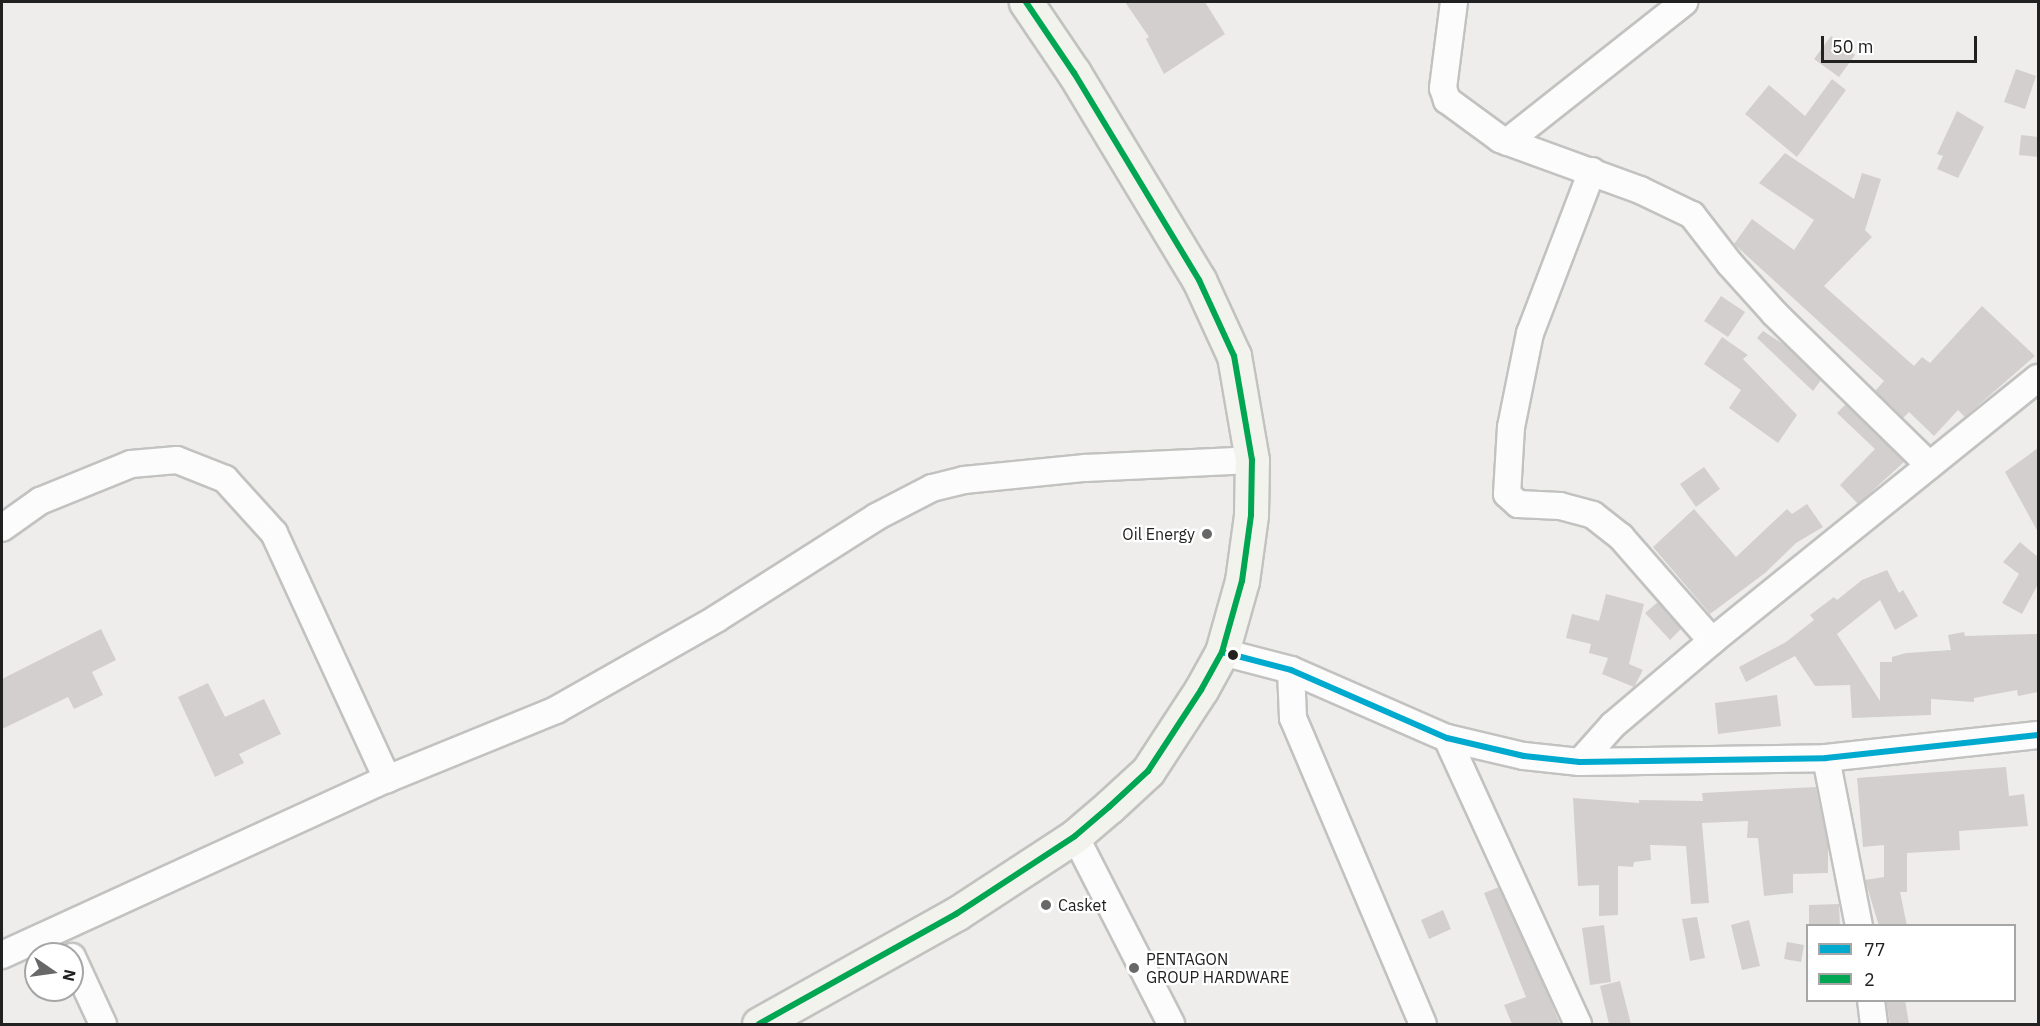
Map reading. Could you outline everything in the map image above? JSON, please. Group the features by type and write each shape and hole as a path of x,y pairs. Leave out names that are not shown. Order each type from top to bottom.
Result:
{"main road":[{"path":"759,1024 956,914 1075,836 1148,771 1222,652 1242,581 1251,515 1252,460 1234,356 1217,315 1086,93 1026,2"}],"street":[{"path":"1454,2 1444,94 1447,100 1480,126 1507,142 1592,171 1692,215 1775,314 1929,465"},
{"path":"1507,142 1684,2"},
{"path":"1592,171 1530,333 1511,427 1507,494 1521,504 1560,506 1593,515 1621,537 1712,641"},
{"path":"1580,762 1613,725 1712,641 2038,378"},
{"path":"2,528 40,501 131,464 177,460 225,479 274,533 387,779"},
{"path":"2,955 58,927 387,779 524,725 611,682 876,517 932,488 964,480 1085,468 1252,460"},
{"path":"1222,652 1292,670 1447,738 1524,756 1580,762 1826,758 2038,735"},
{"path":"1292,670 1293,718 1421,1022"},
{"path":"1447,738 1578,1024"},
{"path":"1826,758 1859,924"},
{"path":"1075,836 1171,1024"},
{"path":"58,927 65,942"},
{"path":"84,984 103,1024"},
{"path":"1870,1002 1874,1024"}],"building":[{"path":"1125,2 1205,2 1225,34 1164,74 1146,39 1149,37"},
{"path":"1831,36 1855,55 1839,77 1814,59"},
{"path":"2016,69 2036,76 2025,109 2004,102"},
{"path":"1832,79 1846,90 1797,157 1745,114 1769,85 1805,116"},
{"path":"1957,111 1984,127 1958,178 1937,169 1943,156 1937,154"},
{"path":"2021,135 2038,137 2038,157 2019,155"},
{"path":"1785,153 1854,199 1862,173 1881,179 1865,230 1872,237 1824,286 1914,366 1922,357 1930,363 1982,306 2035,356 1965,417 1958,410 1934,436 1909,412 1903,418 1875,391 1884,381 1734,244 1752,219 1794,250 1814,220 1759,183"},
{"path":"1721,296 1745,312 1728,337 1704,321"},
{"path":"1763,331 1788,347 1821,380 1813,391 1757,338"},
{"path":"1722,337 1748,355 1743,359 1797,415 1778,443 1729,408 1741,390 1704,364"},
{"path":"1846,404 1904,462 1858,504 1840,485 1875,449 1837,413"},
{"path":"2038,448 2038,532 2005,472"},
{"path":"1704,467 1720,489 1696,507 1680,484"},
{"path":"1807,504 1823,527 1796,543 1765,573 1710,614 1653,547 1694,509 1736,557 1787,509 1792,514"},
{"path":"2020,542 2038,557 2038,584 2022,614 2002,603 2019,574 2003,562"},
{"path":"1887,570 1899,593 1903,590 1918,616 1895,630 1880,600 1837,634 1880,701 1880,662 1892,662 1892,657 1906,653 1951,650 1948,635 1964,632 1965,636 2038,634 2038,692 2018,696 2017,690 1974,698 1974,702 1931,699 1931,715 1852,718 1850,685 1815,686 1795,656 1746,682 1739,667 1786,642 1814,620 1810,615 1834,597 1837,600 1862,580"},
{"path":"1606,594 1644,604 1629,664 1643,670 1634,687 1602,674 1608,658 1589,653 1591,644 1566,638 1572,614 1599,621"},
{"path":"1658,602 1681,629 1670,640 1645,613"},
{"path":"101,629 116,660 92,672 103,695 74,709 68,697 2,729 2,679"},
{"path":"208,683 225,717 264,699 281,734 239,754 244,763 215,777 178,697"},
{"path":"1777,695 1781,726 1718,734 1715,703"},
{"path":"2006,767 2009,796 2024,794 2028,826 1959,831 1960,850 1907,853 1907,892 1900,892 1907,924 1878,924 1865,880 1884,877 1884,845 1863,847 1857,778"},
{"path":"1816,787 1828,846 1828,873 1793,874 1793,893 1764,896 1758,838 1747,838 1748,821 1702,823 1709,903 1691,904 1686,846 1650,845 1651,860 1634,862 1633,867 1618,866 1618,915 1599,916 1599,885 1578,886 1573,798 1639,803 1639,800 1703,801 1702,793"},
{"path":"1499,887 1560,1024 1512,1024 1504,1005 1526,997 1484,893"},
{"path":"1839,904 1840,924 1809,924 1809,905"},
{"path":"1443,910 1451,929 1429,939 1421,920"},
{"path":"1697,917 1705,958 1690,961 1682,919"},
{"path":"1749,920 1760,966 1742,970 1731,925"},
{"path":"1604,925 1611,982 1590,985 1582,928"},
{"path":"1787,942 1804,945 1801,962 1784,959"},
{"path":"1620,981 1631,1024 1609,1024 1600,986"},
{"path":"1886,1002 1905,1002 1909,1024 1890,1024"}],"transit line":[{"name":"2","path":"759,1024 956,914 1075,836 1109,807 1148,771 1201,690 1222,652 1242,581 1251,515 1252,460 1234,356 1199,280 1074,73 1026,2"},
{"name":"77","path":"1222,652 1291,670 1447,738 1524,756 1580,762 1826,758 2038,735"}],"place":[{"name":"Oil Energy","path":"1207,534"},
{"name":"Casket","path":"1046,905"},
{"name":"PENTAGON GROUP HARDWARE","path":"1134,968"}]}
